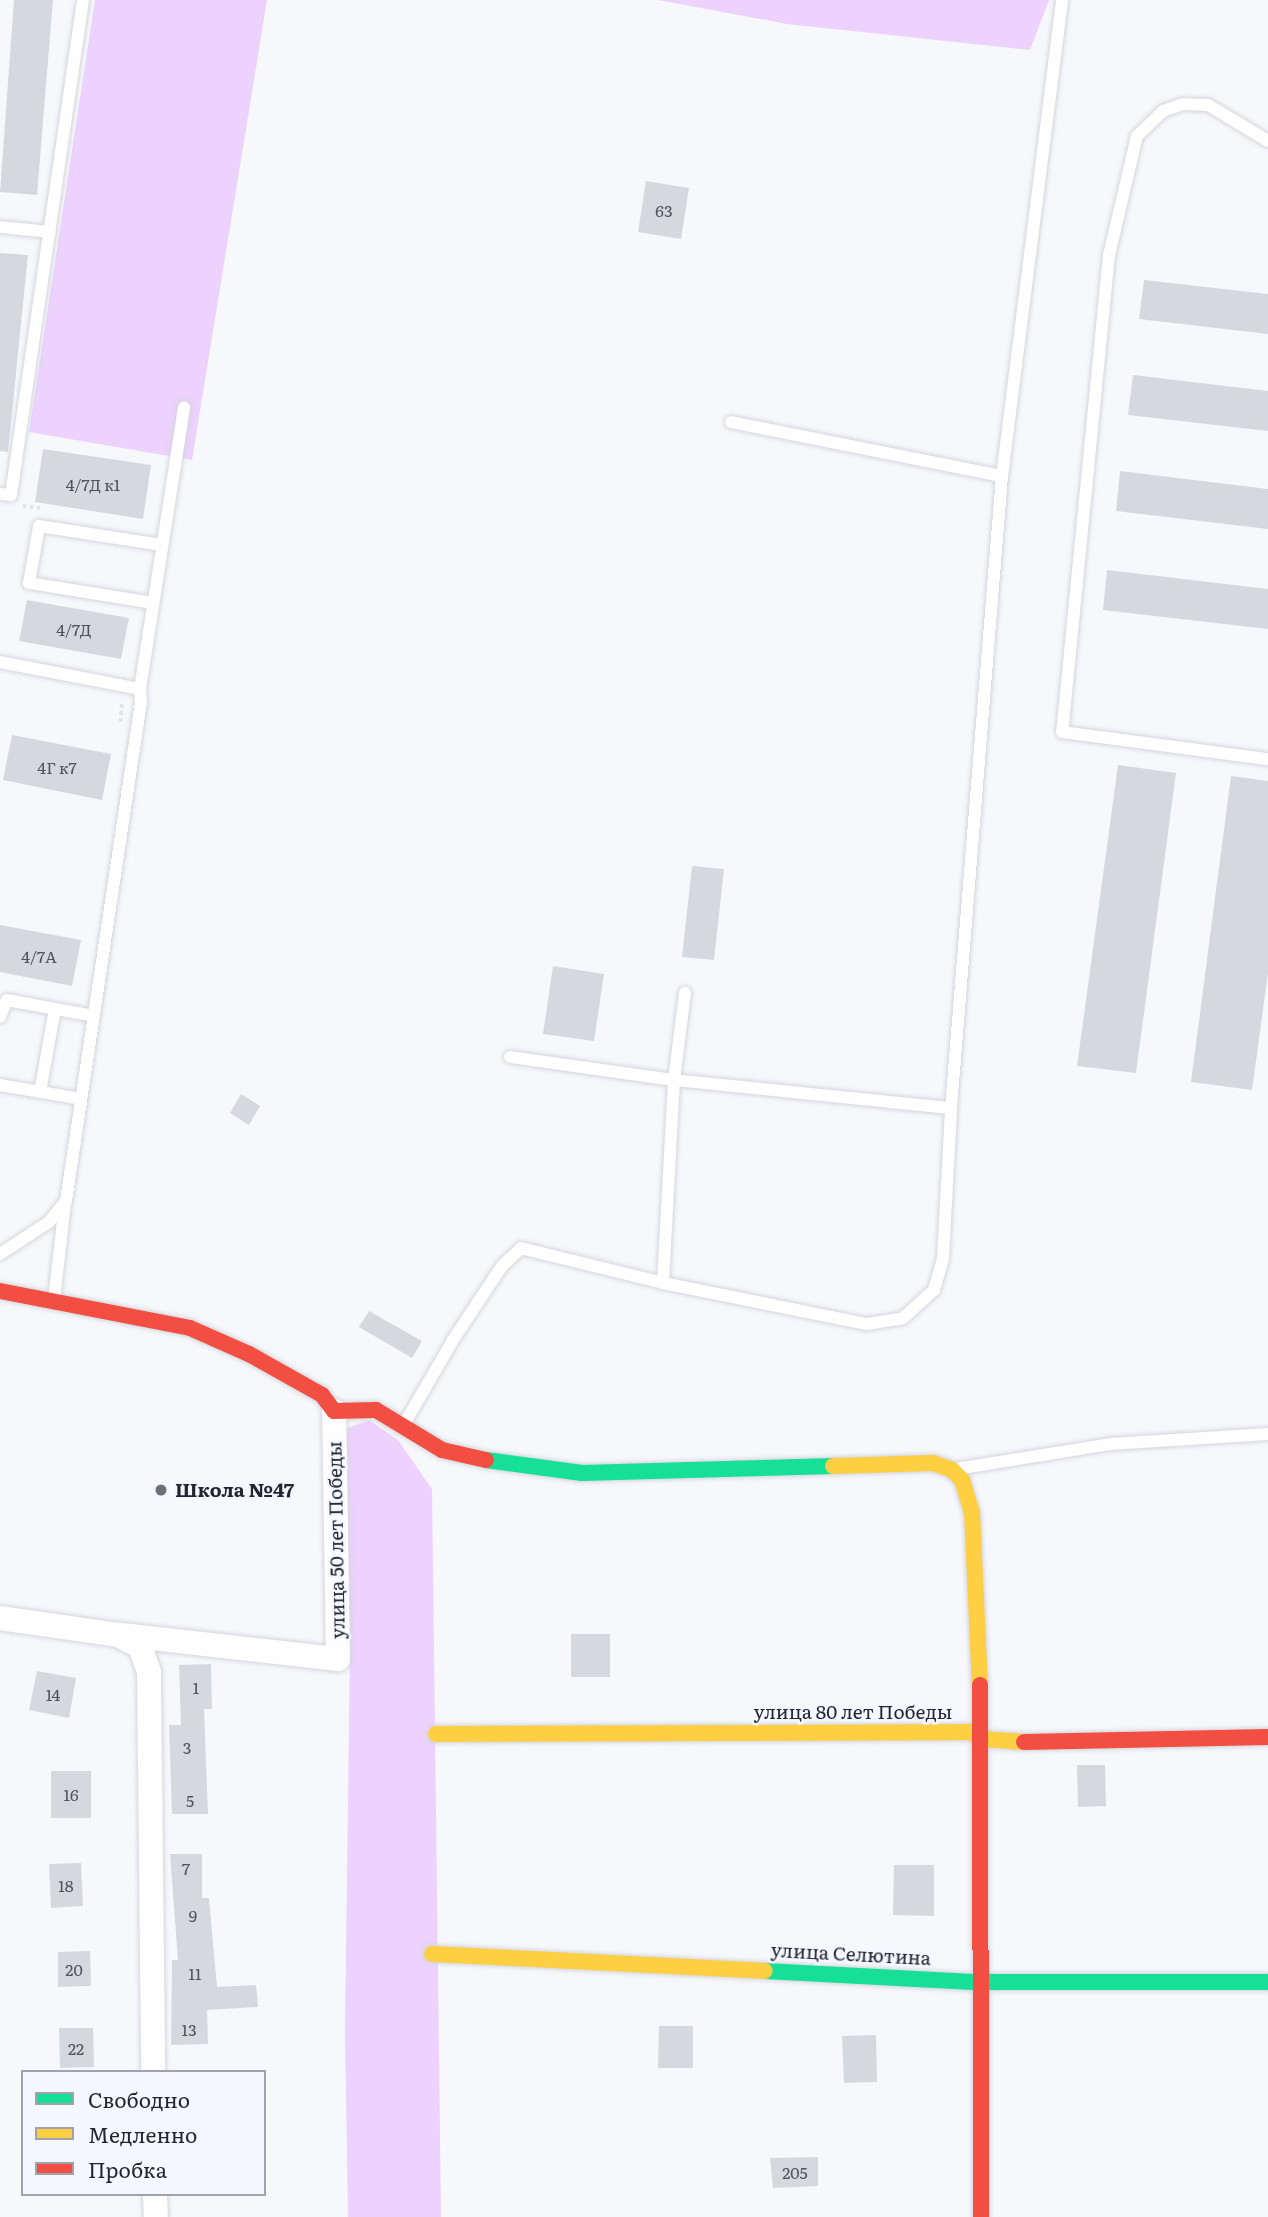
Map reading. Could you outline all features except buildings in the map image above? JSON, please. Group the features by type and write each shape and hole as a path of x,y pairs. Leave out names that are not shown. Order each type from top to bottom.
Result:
{"street":[{"path":"0,1291 190,1328 249,1354 322,1395 334,1411 376,1410 442,1450 522,1468 582,1473 933,1463 952,1470 962,1480 972,1512 982,1739 978,1982 981,2217"},
{"name":"улица 50 лет Победы","path":"0,1618 338,1659 334,1411"},
{"path":"118,1634 140,1647 149,1672 153,2070"},
{"name":"улица 80 лет Победы","path":"436,1734 970,1732 982,1739 1268,1737"},
{"name":"улица Селютина","path":"432,1954 978,1982 1268,1982"},
{"path":"155,2196 156,2217"}],"lane":[{"path":"0,494 11,495 83,0"},
{"path":"403,1426 453,1340 502,1266 521,1248 663,1283 867,1324 903,1318 934,1290 943,1258 951,1108 1002,476 1062,0"},
{"path":"1268,141 1208,105 1183,104 1163,111 1137,136 1109,255 1062,732 1268,760"},
{"path":"0,227 50,232"},
{"path":"54,1300 140,689 184,407"},
{"path":"731,422 1002,476"},
{"path":"153,603 29,583 39,526 162,545"},
{"path":"0,663 140,689"},
{"path":"663,1283 674,1080 685,993"},
{"path":"0,1017 7,1000 94,1016"},
{"path":"40,1092 55,1009"},
{"path":"510,1057 674,1080 951,1108"},
{"path":"0,1085 81,1099"},
{"path":"0,1254 49,1222 66,1200"},
{"path":"952,1470 1111,1444 1268,1434"}],"shaded area":[{"path":"95,0 267,0 192,460 29,432"},
{"path":"658,0 1049,0 1030,50 787,24"},
{"path":"369,1420 398,1440 432,1489 441,2217 348,2217 345,2032 350,1647 335,1433"}],"traffic: fast":[{"path":"486,1460 582,1473 833,1466"},
{"path":"765,1971 978,1982 1268,1982"}],"traffic: slow":[{"path":"833,1466 933,1463 952,1470 962,1480 972,1512 980,1685"},
{"path":"436,1734 970,1732 982,1739 1024,1742"},
{"path":"432,1954 765,1971"}],"traffic: jam":[{"path":"0,1291 190,1328 249,1354 322,1395 334,1411 376,1410 442,1450 486,1460"},
{"path":"980,1685 981,2217"},
{"path":"1024,1742 1268,1737"}],"place":[{"name":"Школа №47","path":"161,1490"}]}
